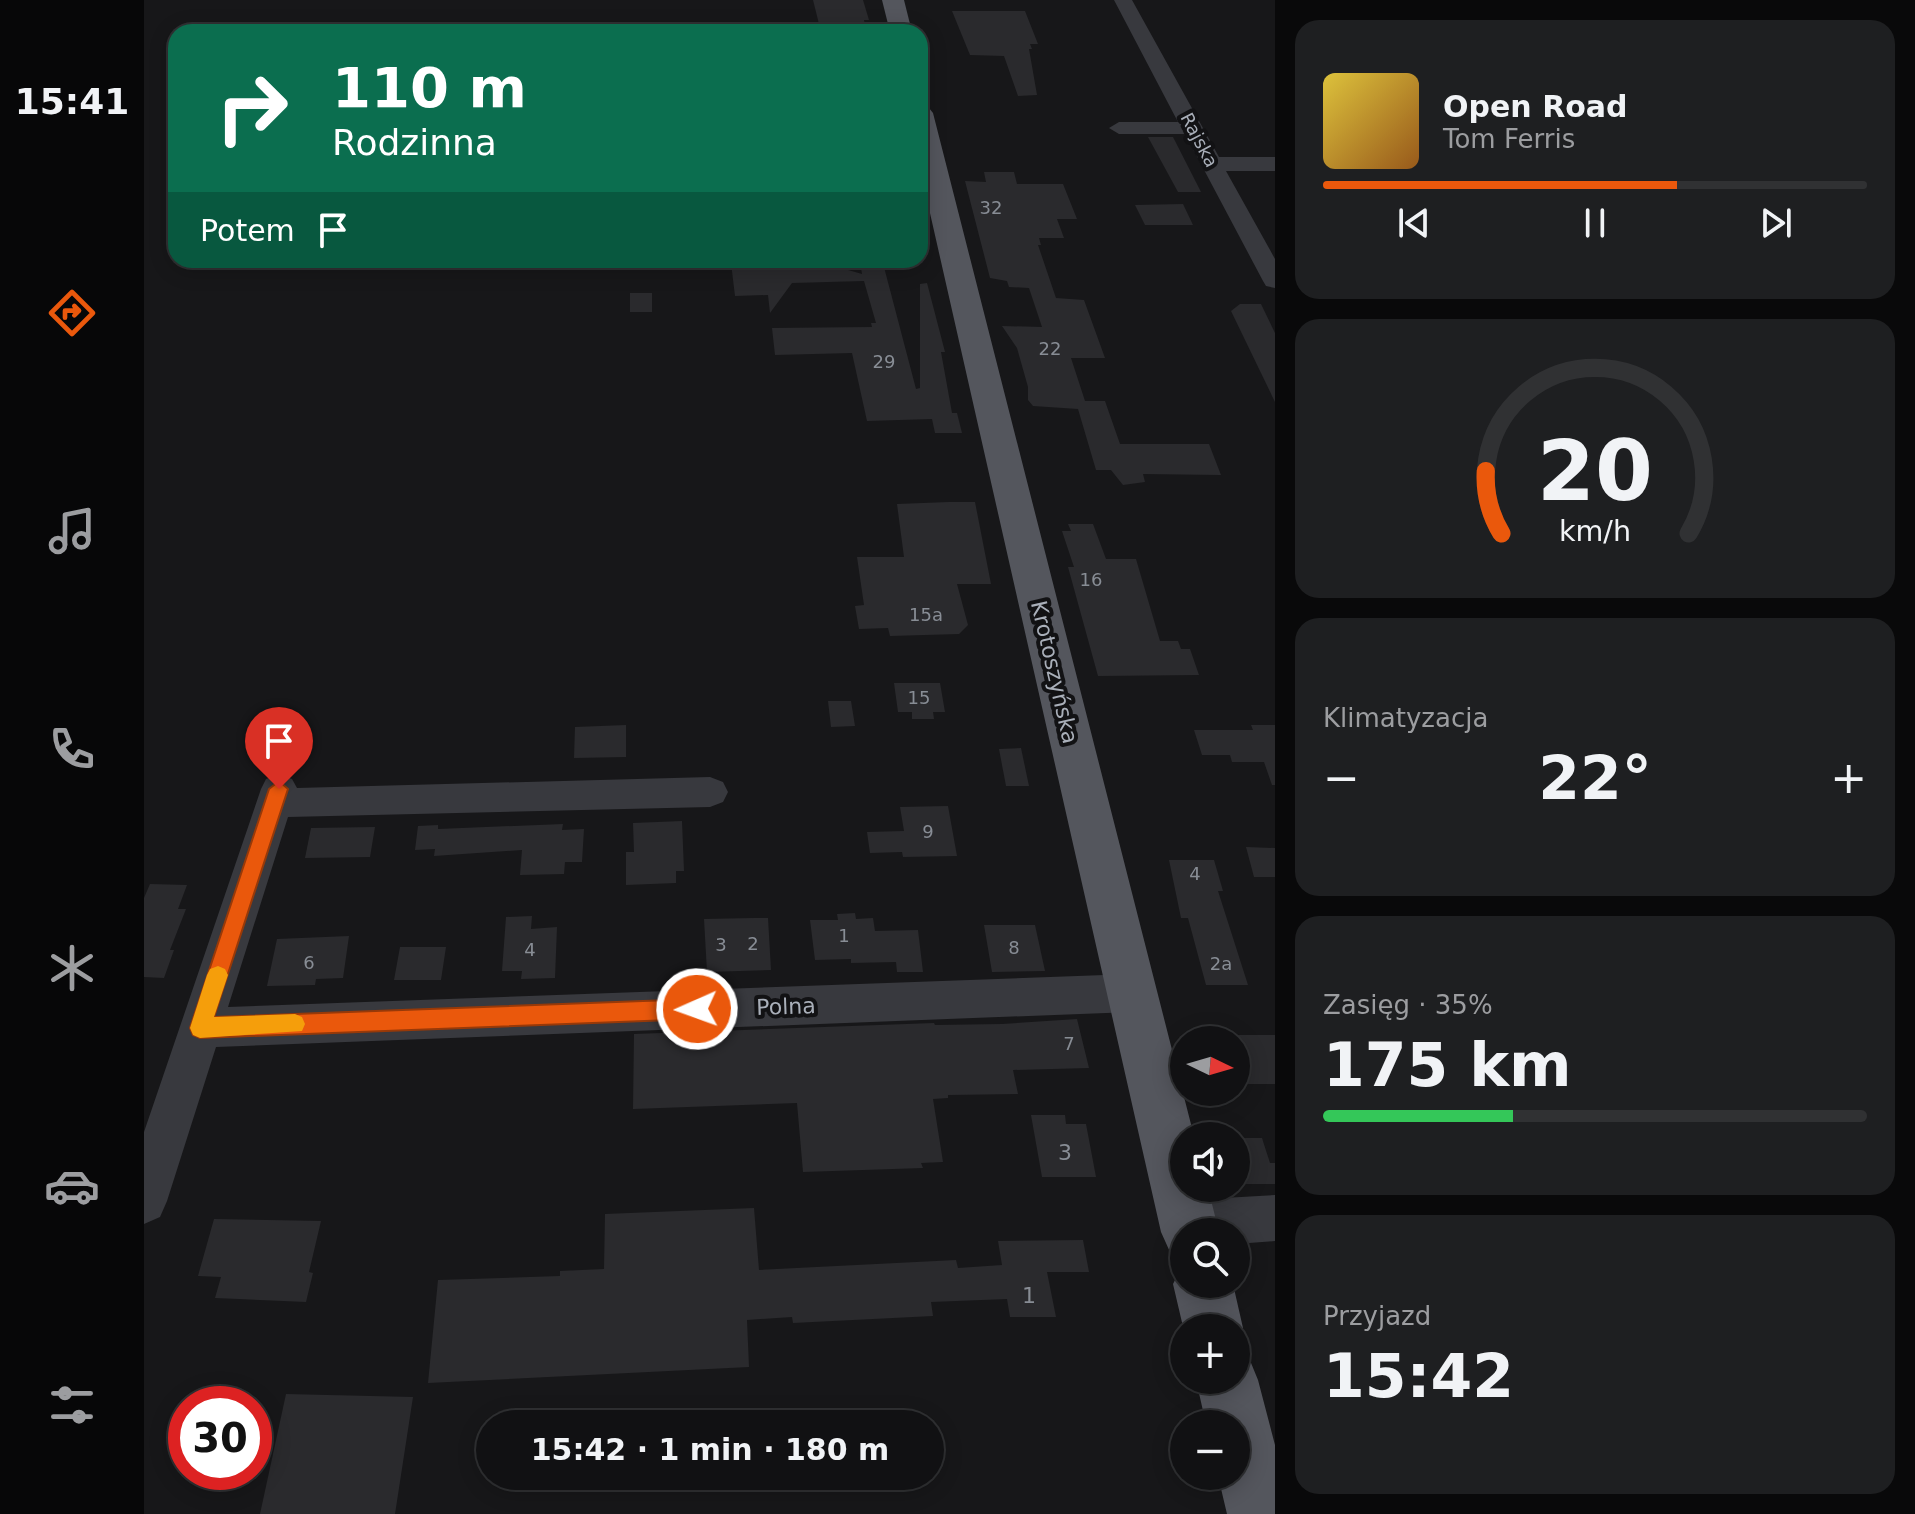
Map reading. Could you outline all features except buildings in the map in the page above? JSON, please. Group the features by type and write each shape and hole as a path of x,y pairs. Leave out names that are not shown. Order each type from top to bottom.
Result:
{"main road":[{"path":"893,0 899,24"},
{"name":"Krotoszyńska","path":"928,146 1187,1218"},
{"path":"1230,1394 1260,1514"}],"street":[{"name":"Rajska","path":"1123,0 1275,281"},
{"path":"1119,128 1193,128"},
{"path":"1212,164 1275,164"},
{"path":"144,1201 276,796 710,792"},
{"name":"Polna","path":"200,1028 1132,993"},
{"path":"1250,1221 1275,1218"}],"slow traffic":[{"path":"218,975 200,1028 295,1024"}],"route":[{"path":"279,789 200,1028 697,1009"}]}
